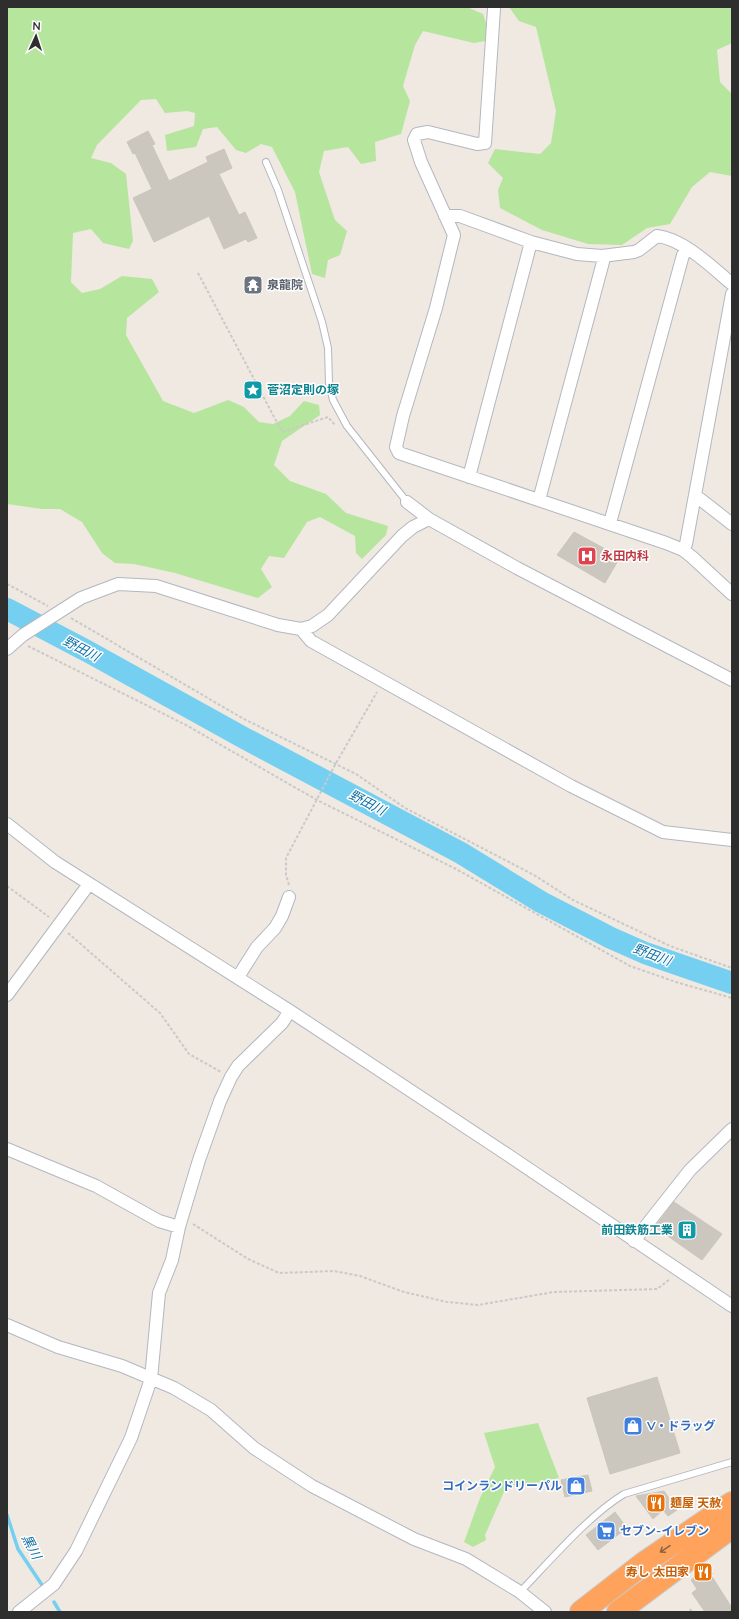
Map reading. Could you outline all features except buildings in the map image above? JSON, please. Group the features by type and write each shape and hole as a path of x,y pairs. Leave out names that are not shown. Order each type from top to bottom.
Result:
{"highway":[{"path":"581,1612 644,1563 732,1503"},
{"path":"618,1612 732,1527"}],"street":[{"path":"494,8 485,143 477,144 428,132 417,134 414,140 421,162 454,235 436,308 403,416 396,447 399,453 610,523 683,550 732,594"},
{"path":"445,216 460,216 563,252 602,256 639,250 657,236 664,237 699,256 732,284"},
{"path":"469,477 531,242"},
{"path":"610,523 683,255 688,249"},
{"path":"539,500 603,262 602,256"},
{"path":"683,550 686,544 695,498 732,294"},
{"path":"695,498 700,499 732,524"},
{"path":"407,502 429,519 517,568 732,680"},
{"path":"15,642 80,598 118,584 156,586 278,626 301,629 312,626 328,615 402,536 413,527 429,519"},
{"path":"301,629 311,641 383,682 571,786 663,832 732,840"},
{"path":"7,824 54,862 290,1011 508,1155 679,1272 732,1306"},
{"path":"7,995 89,884"},
{"path":"238,977 257,947 275,928 282,916 289,897"},
{"path":"19,1612 54,1584 76,1551 131,1438 151,1379 159,1293 172,1260 180,1222 199,1160 231,1077 238,1066 282,1023 290,1011"},
{"path":"634,1241 690,1170 732,1129"},
{"path":"7,1149 96,1186 159,1221 180,1222"},
{"path":"7,1325 58,1347 122,1366 174,1388 211,1410 254,1448 312,1486 414,1540 466,1559 520,1592 545,1612"}],"lane":[{"path":"266,162 278,190 322,322 328,348 329,383 333,400 347,426 407,502"},
{"path":"520,1592 578,1533 614,1500 624,1494 732,1462"}],"path":[{"path":"198,273 282,432 328,417 339,429"},
{"path":"7,584 242,718 356,774 405,808 534,876 573,900 670,946 732,968"},
{"path":"15,642 186,724 317,800 456,869 630,966 679,983 732,998"},
{"path":"289,897 290,889 286,875 286,858 333,770 383,682"},
{"path":"7,886 59,925 160,1013 189,1054 231,1077"},
{"path":"180,1222 248,1259 279,1273 334,1271 360,1276 404,1292 447,1302 478,1305 554,1292 657,1289 679,1272"}],"green space":[{"path":"7,7 467,7 483,14 487,26 485,41 474,43 423,31 415,45 403,86 410,101 401,134 375,142 376,161 361,164 348,147 324,151 319,172 335,220 347,231 340,255 328,260 325,278 312,274 295,192 272,147 261,144 246,153 236,150 217,127 203,129 196,147 167,151 165,135 194,126 195,113 187,111 165,113 156,99 141,100 97,145 91,158 111,163 126,174 133,241 129,249 103,243 91,229 73,233 71,282 82,293 100,289 122,276 152,279 159,292 127,318 126,335 163,401 194,413 228,400 244,407 259,422 273,424 290,416 304,401 319,405 320,415 282,441 274,465 290,481 326,494 346,513 388,526 386,535 362,559 356,553 355,536 320,517 307,522 284,558 269,556 261,569 272,587 258,598 175,573 134,564 115,563 102,553 82,522 60,509 42,509 7,504"},
{"path":"509,7 732,7 732,43 717,50 720,82 732,94 732,176 710,172 692,187 670,224 647,228 622,245 588,244 542,230 500,208 498,190 503,178 488,163 495,149 540,154 551,143 556,111 536,27 519,21"},
{"path":"538,1423 559,1478 521,1486 507,1485 485,1535 486,1540 473,1547 464,1542 480,1498 495,1467 484,1433"}],"waterway":[{"name":"野田川","path":"7,609 87,651 244,738 461,853 541,902 611,938 645,953 732,983"},
{"name":"黒川","path":"7,1515 18,1549 42,1585"},
{"name":"黒川","path":"54,1602 60,1612"}],"place":[{"name":"泉龍院","path":"253,285"},
{"name":"菅沼定則の塚","path":"253,390"},
{"name":"永田内科","path":"587,556"},
{"name":"前田鉄筋工業","path":"687,1230"},
{"name":"V・ドラッグ","path":"633,1426"},
{"name":"コインランドリーパル","path":"576,1486"},
{"name":"麺屋 天赦","path":"656,1503"},
{"name":"セブン-イレブン","path":"606,1531"},
{"name":"寿し 太田家","path":"703,1572"}]}
